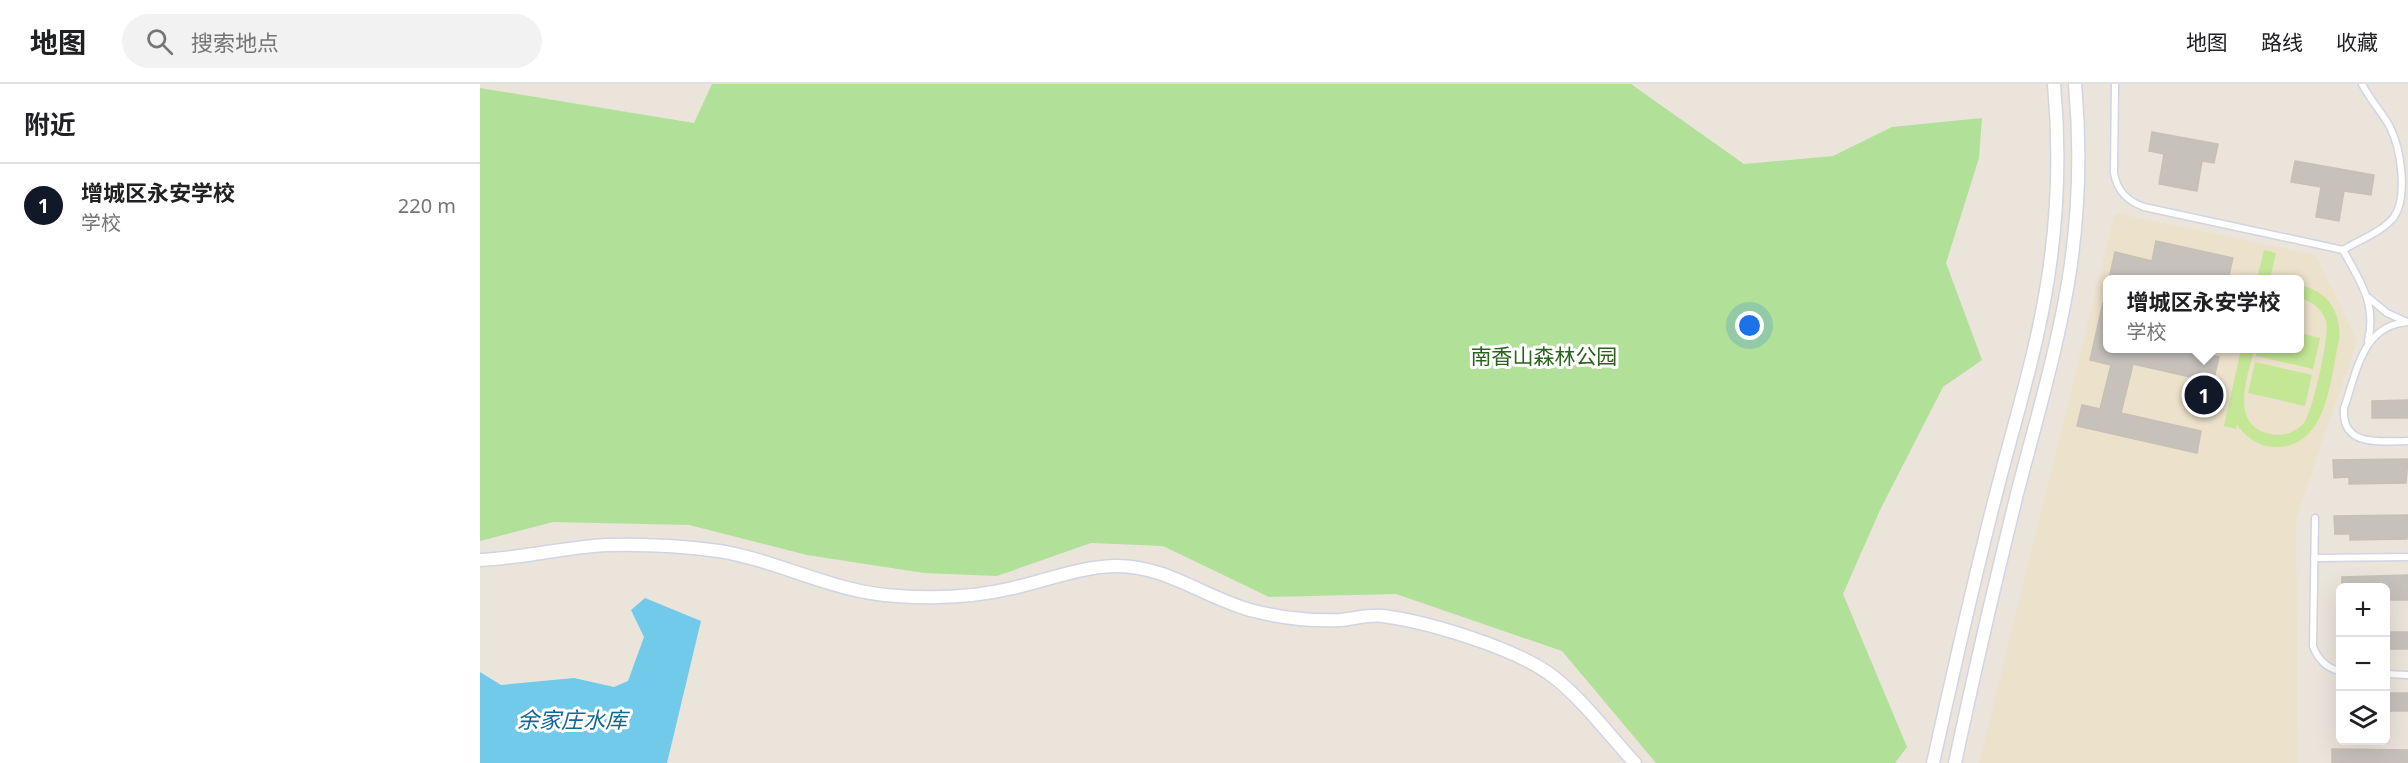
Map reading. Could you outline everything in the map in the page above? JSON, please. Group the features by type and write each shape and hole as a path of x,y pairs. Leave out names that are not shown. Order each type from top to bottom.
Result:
{"street":[{"path":"1933,763 1960,637 2037,334 2048,279 2055,224 2058,168 2054,84"},
{"path":"1954,763 1981,642 2057,339 2068,282 2076,226 2079,168 2075,84"},
{"path":"480,561 512,559 607,545 664,545 720,551 775,564 813,579 852,590 892,596 933,598 973,595 1013,588 1085,568 1119,566 1153,570 1186,582 1215,598 1255,611 1296,619 1338,620 1380,615 1440,628 1525,658 1555,678 1569,691 1635,763"}],"lane":[{"path":"2115,84 2114,173 2118,187 2129,200 2144,207 2343,250 2388,223 2398,212 2403,197 2401,166 2395,140 2390,127 2362,84"},
{"path":"2343,250 2369,298 2387,313 2408,322 2385,327 2367,343"},
{"path":"2369,298 2371,321 2367,343 2344,408 2345,423 2349,430 2360,439 2408,441"},
{"path":"2315,518 2313,646 2320,661 2336,670"},
{"path":"2314,558 2408,556"},
{"path":"2390,674 2408,675"}],"shaded area":[{"path":"2115,213 2315,255 2357,341 2296,518 2298,763 1979,763"}],"green space":[{"name":"南香山森林公园","path":"712,84 1631,84 1744,164 1833,156 1892,127 1982,118 1979,158 1946,263 1982,360 1943,387 1880,510 1843,594 1907,747 1895,763 1656,763 1562,651 1396,594 1269,597 1163,546 1091,543 997,576 924,573 807,555 689,525 553,522 480,541 480,88 694,123"},
{"path":"2264,250 2276,253 2271,275 2258,275"},
{"path":"2304,286 2318,292 2331,305 2339,330 2329,391 2316,423 2307,436 2293,444 2276,447 2254,441 2237,425 2236,429 2224,426 2240,353 2253,353 2244,399 2249,421 2258,429 2276,435 2289,433 2304,423 2316,389 2327,329 2326,321 2319,309 2304,299"},
{"path":"2304,334 2320,338 2313,369 2256,356 2257,353 2304,353"},
{"path":"2255,362 2312,375 2305,406 2248,393"}],"water":[{"name":"余家庄水库","path":"645,598 701,621 667,763 480,763 480,672 501,685 574,678 614,687 628,681 644,637 631,610"}],"building":[{"path":"2152,132 2218,144 2214,163 2202,161 2197,191 2159,184 2164,154 2149,151"},
{"path":"2295,161 2374,175 2371,195 2344,191 2339,221 2316,217 2321,187 2291,182"},
{"path":"2156,241 2233,258 2229,275 2110,275 2115,252 2152,261"},
{"path":"2103,303 2103,353 2203,353 2219,357 2213,382 2133,364 2121,413 2201,431 2197,453 2077,426 2082,405 2100,409 2111,365 2090,360"},
{"path":"2408,400 2408,418 2372,418 2372,401"},
{"path":"2408,459 2406,483 2349,484 2349,477 2334,478 2333,460"},
{"path":"2408,515 2407,539 2350,540 2350,534 2335,534 2334,516"},
{"path":"2408,575 2408,600 2390,600 2390,583 2342,583 2342,577"},
{"path":"2390,632 2408,632 2408,649 2390,649"},
{"path":"2390,693 2408,693 2408,711 2390,711"},
{"path":"2332,749 2408,750 2408,763 2332,763"}],"place":[{"name":"增城区永安学校","path":"2204,395"}]}
